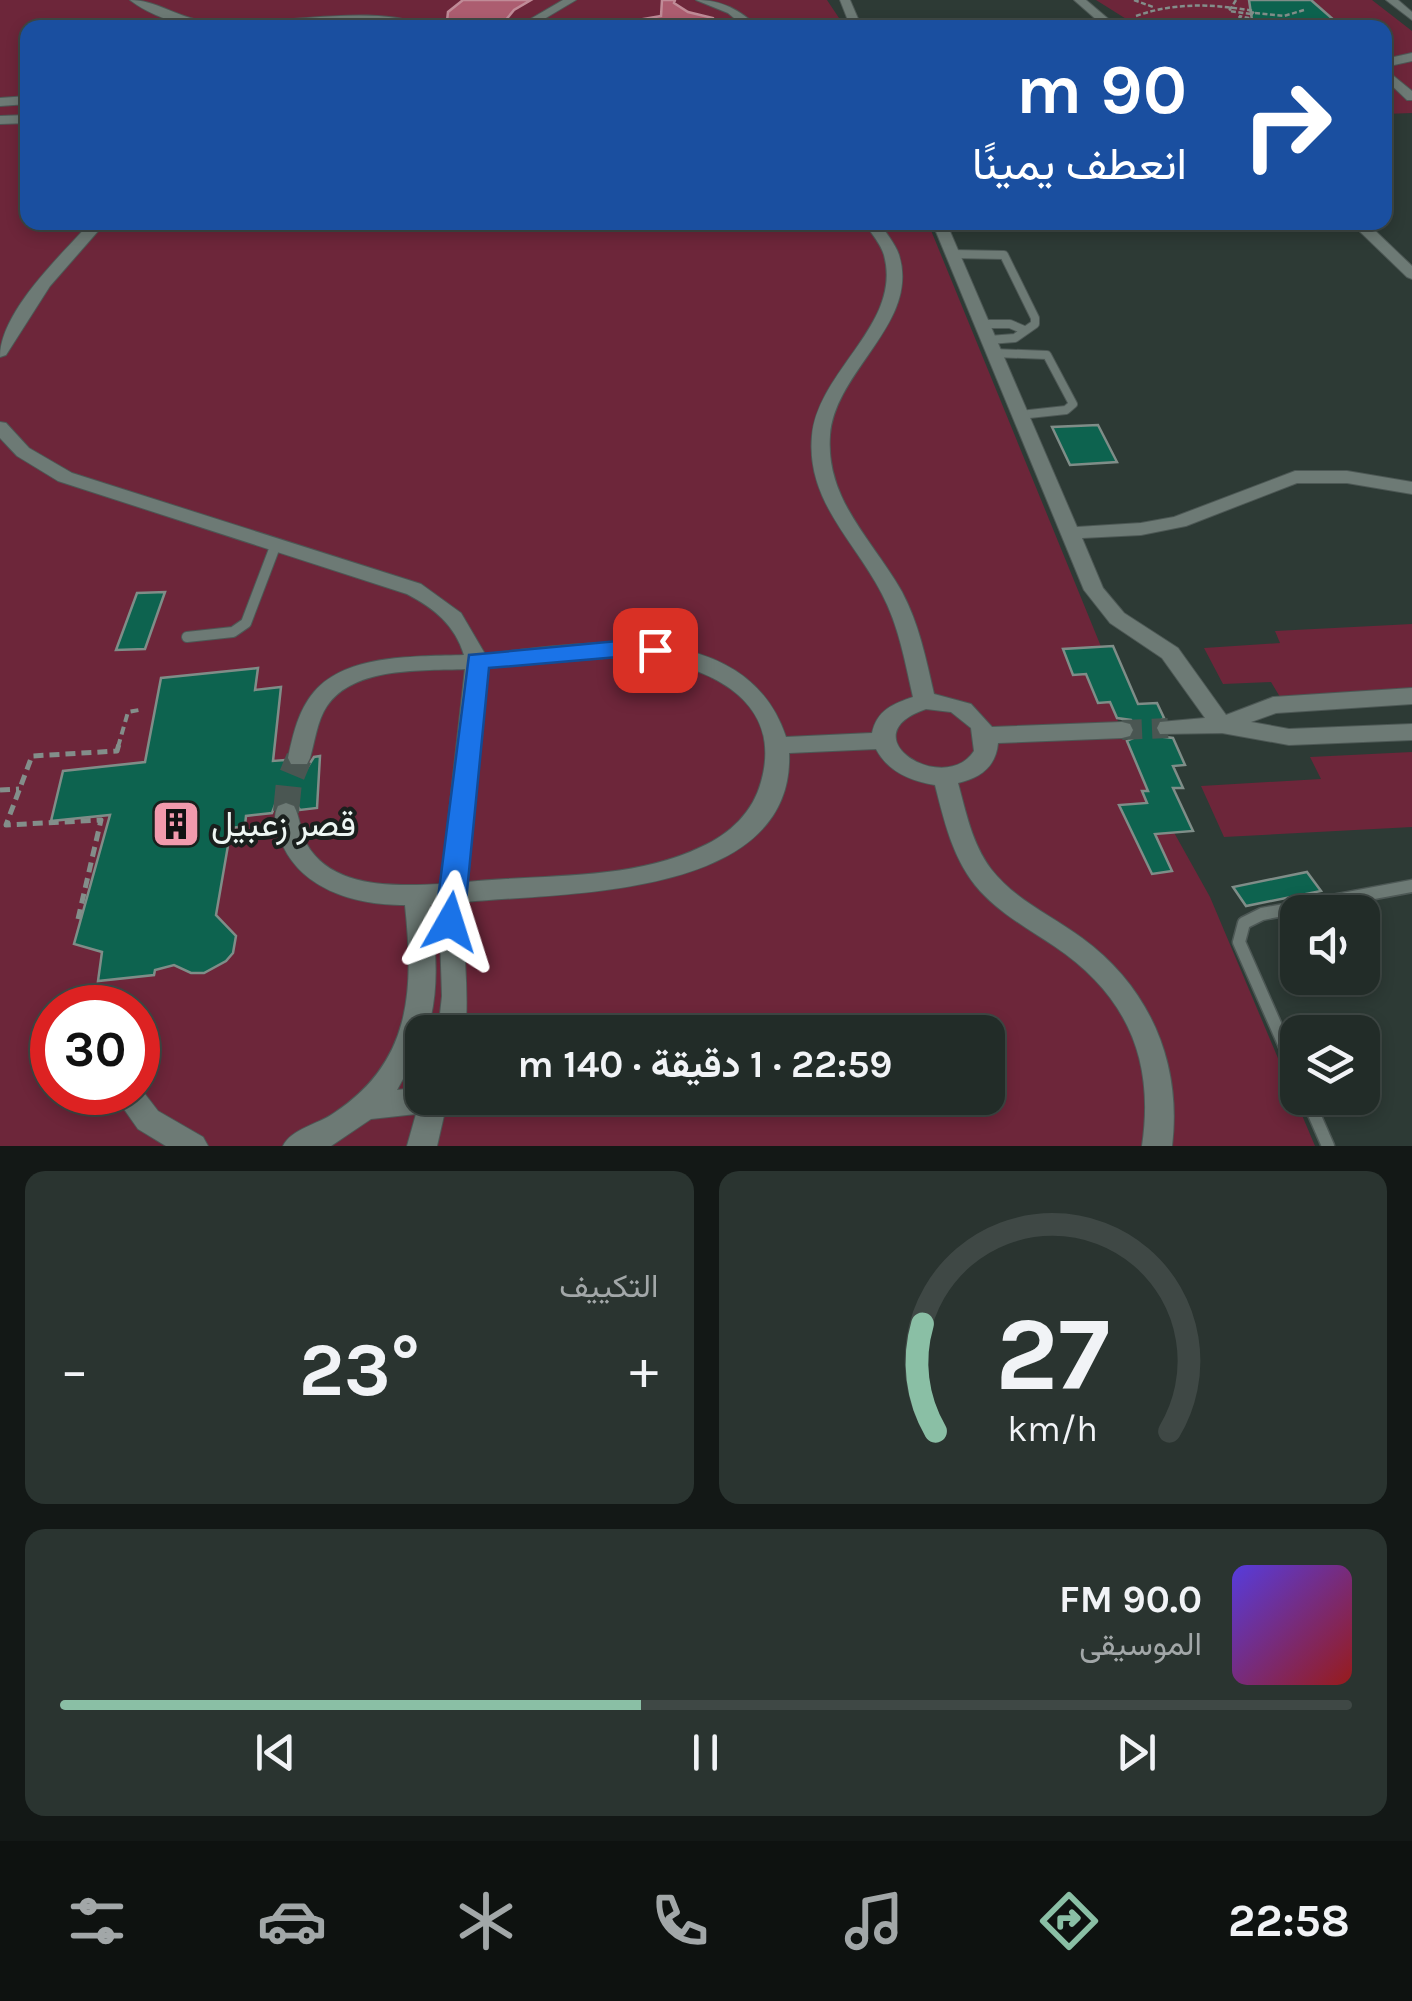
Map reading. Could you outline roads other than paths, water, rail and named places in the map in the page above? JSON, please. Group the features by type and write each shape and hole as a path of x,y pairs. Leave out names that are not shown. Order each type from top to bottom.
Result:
{"street":[{"path":"136,0 170,15 204,20"},
{"path":"535,20 571,0"},
{"path":"701,0 732,11 744,20"},
{"path":"1078,0 1104,20"},
{"path":"1391,0 1412,16"},
{"path":"295,20 363,10 410,20"},
{"path":"1392,79 1411,97"},
{"path":"0,352 44,283 92,230"},
{"path":"877,230 891,252 896,289 881,324 829,397 821,432 822,468 839,519 879,572 901,611 925,701"},
{"path":"942,230 1100,600 1118,618 1170,653 1222,725"},
{"path":"1365,230 1412,274"},
{"path":"0,428 23,452 65,477 396,582 430,597 467,632 477,661 449,947 453,1015"},
{"path":"1070,533 1141,529 1179,522 1296,477 1347,476 1412,488"},
{"path":"286,812 293,844 329,880 364,891 416,894 632,878 700,859 736,837 762,808 776,777 777,745 759,704 737,682 707,665 673,654 618,649 378,671 339,684 329,690 309,718 298,758"},
{"path":"1222,725 1273,706 1412,696"},
{"path":"925,701 964,710 979,721 987,735 987,750 980,763 965,773 945,777 904,768 889,755 882,741 882,726 891,714 906,705 925,701"},
{"path":"1168,728 1222,725 1289,737 1412,732"},
{"path":"987,735 1122,730"},
{"path":"777,745 882,741"},
{"path":"945,777 960,837 980,874 1014,908 1092,960 1110,977 1138,1016 1161,1082 1162,1126 1158,1146"},
{"path":"298,1146 344,1125 370,1106 399,1063 420,1012 423,962 416,894"},
{"path":"370,1106 405,1102"},
{"path":"144,1115 193,1146"},
{"path":"422,1146 430,1115"}],"lane":[{"path":"952,254 1004,255 1035,318 1035,324 1015,338 988,339"},
{"path":"988,339 1010,324 1024,330"},
{"path":"988,339 1046,355 1073,404 1066,410 1020,415"},
{"path":"187,638 233,632 246,623 276,544"},
{"path":"1280,1034 1240,942 1244,924 1262,914 1412,886"},
{"path":"1314,1115 1328,1146"}],"tunnel":[{"path":"1122,730 1168,728"},
{"path":"286,812 289,782 299,758"}],"place":[{"name":"قصر زعبيل","path":"176,824"}]}
